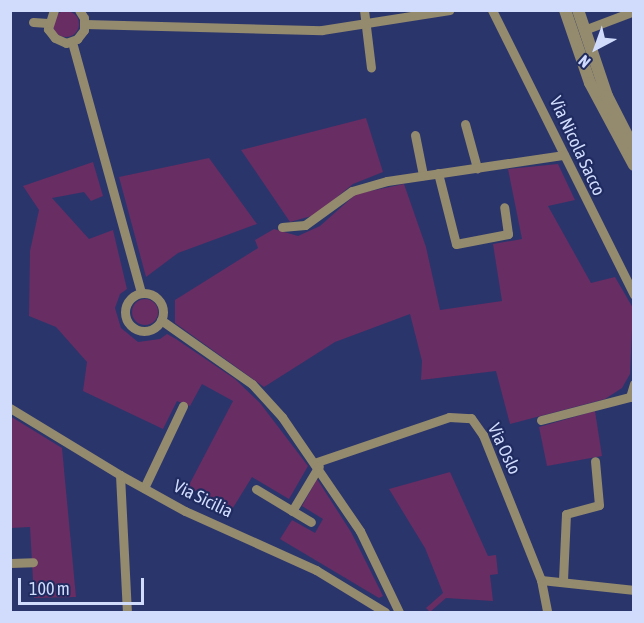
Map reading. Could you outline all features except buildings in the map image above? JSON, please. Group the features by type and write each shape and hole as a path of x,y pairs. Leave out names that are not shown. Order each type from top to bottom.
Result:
{"street":[{"path":"54,10 48,23 55,38 72,42"},
{"path":"72,42 81,35 85,24 79,10"},
{"path":"364,10 371,68"},
{"path":"85,24 269,30 365,26 449,10"},
{"name":"Via Nicola Sacco","path":"492,10 633,294"},
{"path":"565,10 591,83 632,148"},
{"path":"578,10 607,96 632,148 633,165"},
{"path":"584,30 633,11"},
{"path":"33,22 48,23"},
{"path":"72,42 141,293"},
{"path":"465,124 477,168"},
{"path":"414,135 423,175"},
{"path":"282,227 305,225 321,216 352,191 423,175 564,155"},
{"path":"438,173 456,244 508,234 504,207"},
{"path":"141,293 153,295 161,303 161,320"},
{"path":"141,293 127,305 130,324 147,331 161,320"},
{"path":"161,320 252,384 318,464 360,531 399,612"},
{"path":"541,420 630,397 633,384"},
{"path":"144,488 183,406"},
{"name":"Via Sicilia","path":"10,408 120,475 316,570 381,610"},
{"name":"Via Oslo","path":"318,464 449,417 471,418 483,435 542,580 547,612"},
{"path":"563,580 566,514 599,505 595,461"},
{"path":"292,511 318,464"},
{"path":"120,475 128,612"},
{"path":"256,489 311,522"},
{"path":"10,563 33,562"},
{"path":"542,580 563,580 633,590"},
{"path":"381,610 390,595"}],"shaded area":[{"path":"66,11 75,15 79,24 75,33 66,37 57,33 53,24 57,15"},
{"path":"366,118 383,172 353,184 315,215 290,222 241,150"},
{"path":"209,158 257,224 178,253 146,277 119,177"},
{"path":"93,162 103,196 91,201 84,192 52,198 89,239 113,230 127,289 120,294 115,308 121,328 138,342 160,339 167,334 235,379 260,403 308,466 289,499 252,477 231,511 188,487 233,401 202,384 190,406 177,401 163,429 83,391 87,362 56,327 29,316 30,251 39,210 23,186"},
{"path":"558,164 575,200 548,206 591,283 615,277 633,308 630,374 622,388 605,399 510,424 496,371 421,380 422,361 410,314 335,342 264,387 175,323 175,300 258,248 255,240 274,229 298,236 320,226 356,194 404,184 426,247 440,310 502,301 493,244 522,239 508,169"},
{"path":"145,299 154,303 158,312 154,321 145,325 136,321 132,312 136,303"},
{"path":"595,411 602,456 547,466 539,427"},
{"path":"10,416 62,448 76,597 34,598 30,527 11,528"},
{"path":"450,472 488,556 496,555 498,574 490,575 493,601 446,598 430,612 426,608 443,593 425,548 389,489"},
{"path":"317,479 351,532 383,596 379,598 280,539 292,520 315,533 323,519 302,506"}]}
